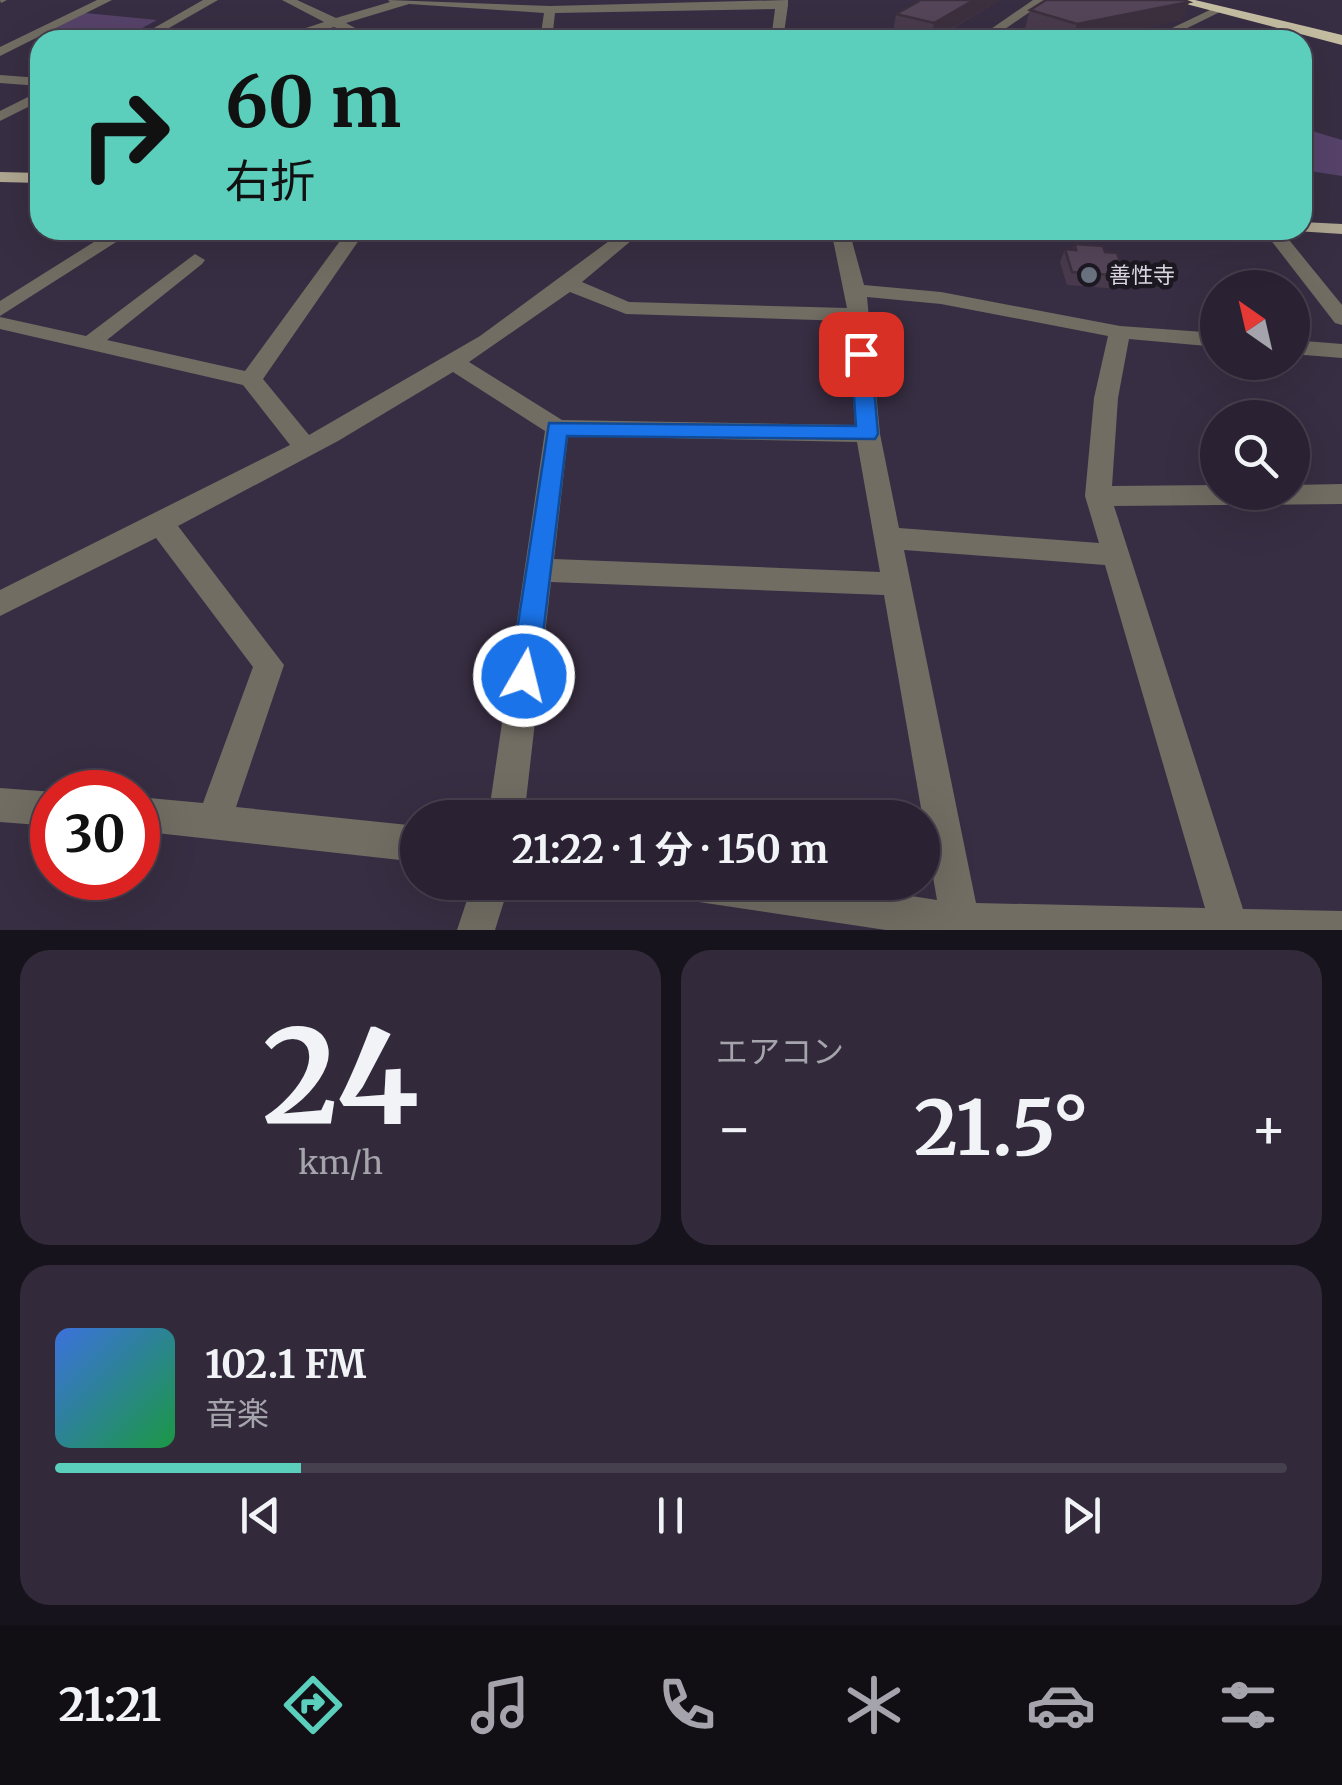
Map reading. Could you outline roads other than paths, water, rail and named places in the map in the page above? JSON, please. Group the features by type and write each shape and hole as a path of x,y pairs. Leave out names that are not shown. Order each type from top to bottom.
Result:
{"highway":[{"path":"1178,0 1218,6 1307,30"},
{"path":"1312,31 1340,39"}],"main road":[{"path":"0,177 30,178"},
{"path":"1312,227 1342,228"}],"street":[{"path":"45,30 106,0"},
{"path":"157,30 212,0"},
{"path":"288,0 350,30"},
{"path":"996,30 1041,0"},
{"path":"311,30 404,1 550,10 782,2 778,30"},
{"path":"1172,30 1218,6"},
{"path":"547,30 550,10"},
{"path":"0,52 30,37"},
{"path":"0,78 30,81"},
{"path":"0,117 30,100"},
{"path":"0,310 110,240"},
{"path":"251,379 350,240"},
{"path":"0,604 454,363 571,285 623,240"},
{"path":"842,240 857,302 868,434 961,926"},
{"path":"1280,240 1342,319"},
{"path":"90,343 194,260"},
{"path":"571,285 626,308 941,298 1120,332 1200,339"},
{"path":"0,323 251,379 304,446"},
{"path":"1120,332 1106,398 1098,496 1229,925"},
{"path":"1310,348 1342,351"},
{"path":"454,363 557,428 868,434"},
{"path":"508,800 557,428"},
{"path":"1098,496 1342,494"},
{"path":"159,522 269,664 214,820"},
{"path":"887,538 1116,555"},
{"path":"538,570 896,584"},
{"path":"0,805 30,807"},
{"path":"160,816 400,842"},
{"path":"476,930 486,900"},
{"path":"802,900 961,926 1229,925 1342,930"}],"place":[{"name":"善性寺","path":"1089,275"}]}
